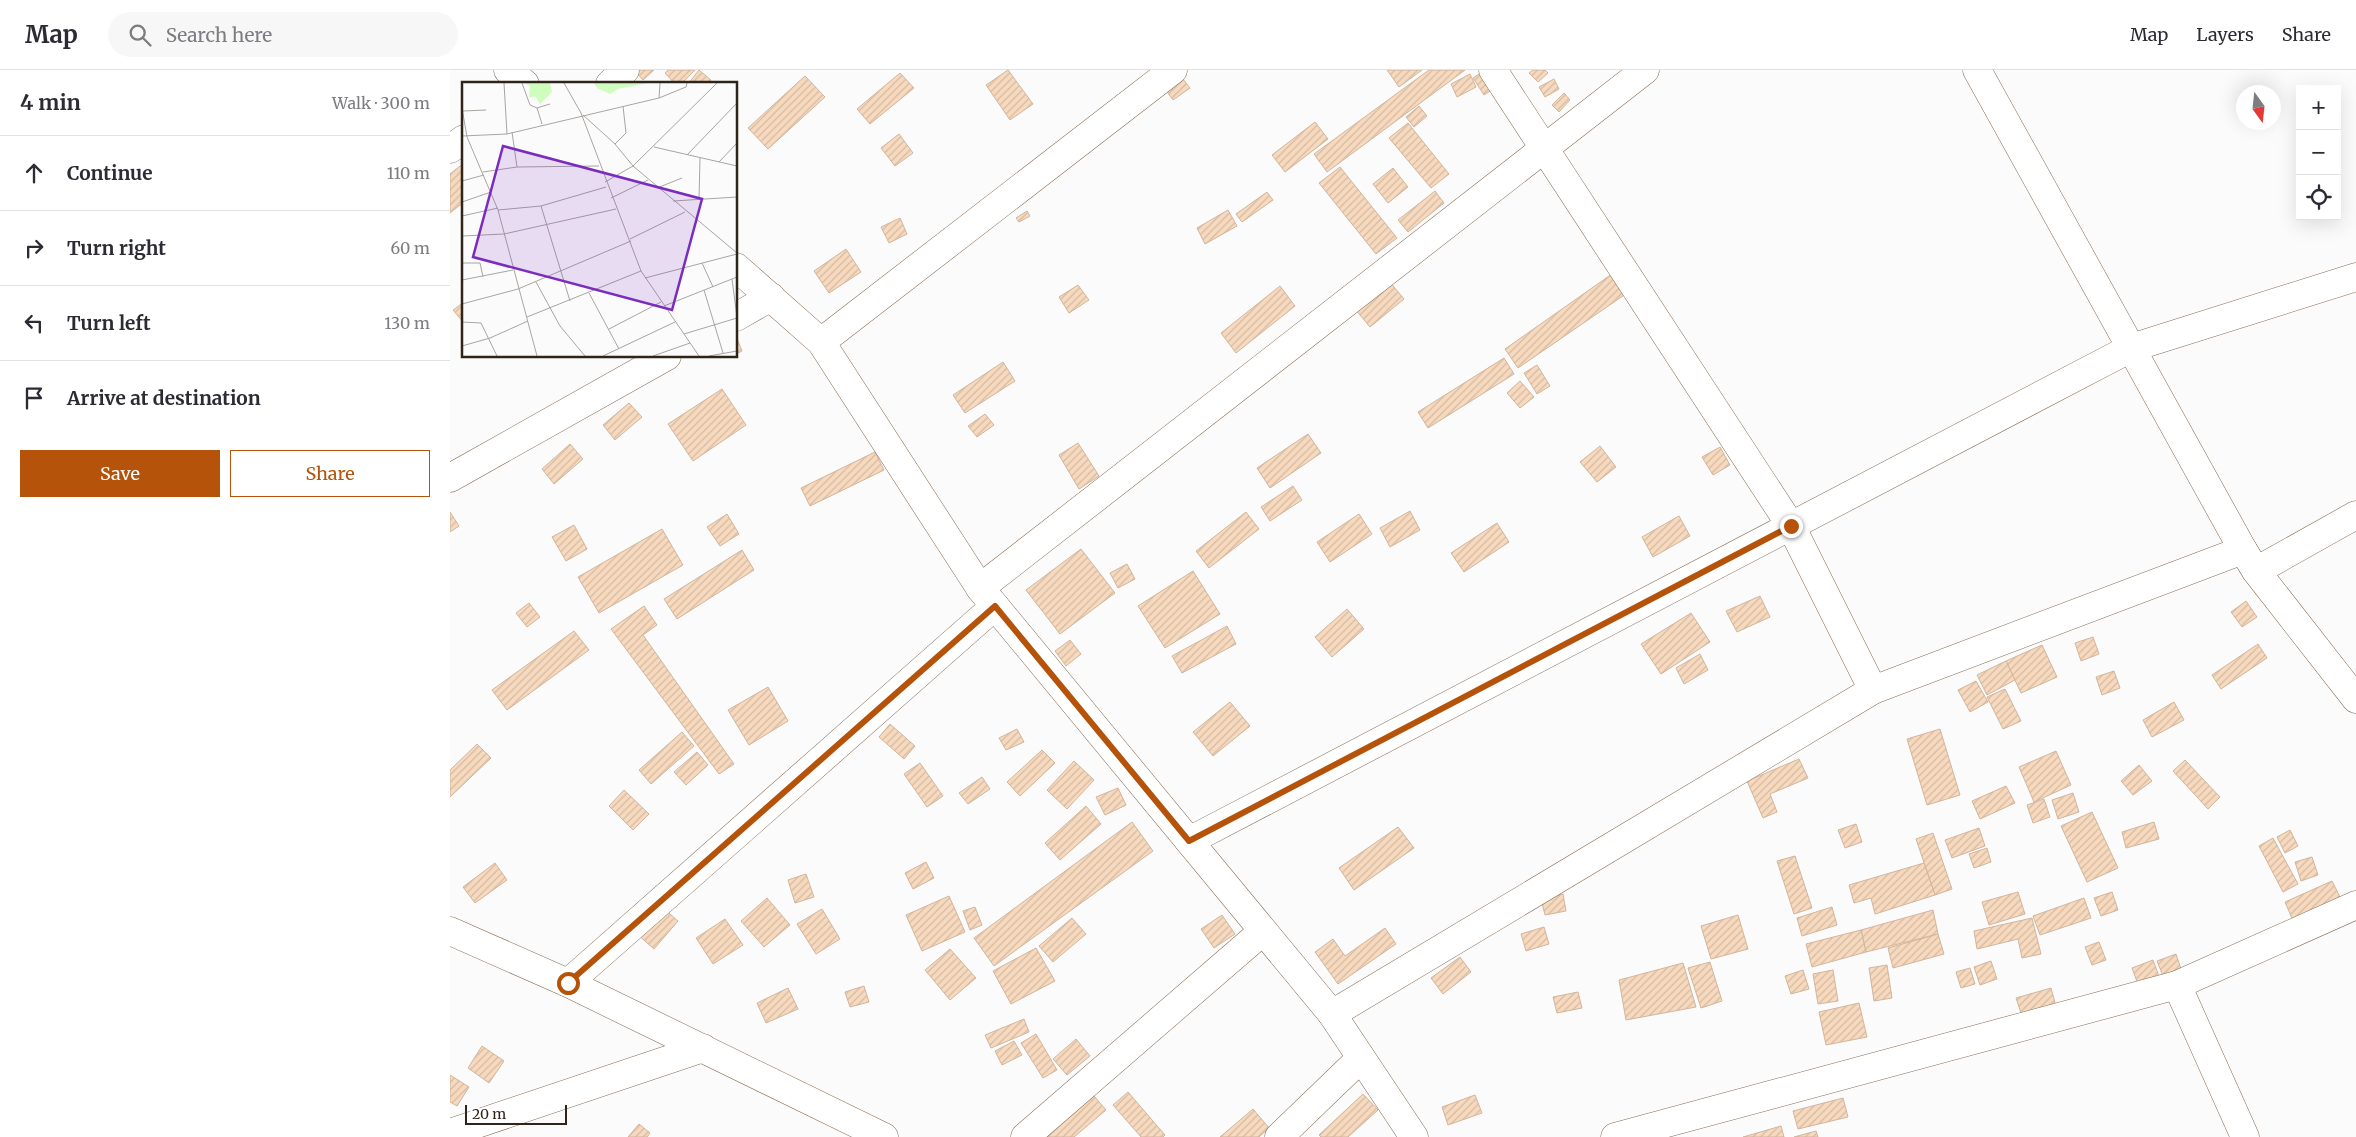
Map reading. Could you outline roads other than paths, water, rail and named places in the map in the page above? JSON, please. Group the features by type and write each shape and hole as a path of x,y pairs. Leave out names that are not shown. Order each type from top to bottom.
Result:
{"street":[{"path":"508,70 523,82"},
{"path":"612,82 625,70"},
{"path":"821,342 1173,70"},
{"path":"1494,70 1791,526 1873,690"},
{"path":"568,983 987,597 1544,148 1645,70"},
{"path":"1977,70 2250,560 2354,693"},
{"path":"450,149 462,140"},
{"path":"738,269 821,342 987,597 1332,1014 1414,1137"},
{"path":"1189,841 2131,348 2356,277"},
{"path":"738,316 772,297"},
{"path":"450,478 663,358"},
{"path":"1332,1014 1873,690 2250,560 2356,515"},
{"path":"1615,1137 2177,985 2356,904"},
{"path":"1025,1137 1263,931"},
{"path":"450,932 568,983 703,1048 874,1135"},
{"path":"2177,985 2245,1137"},
{"path":"464,1132 703,1048"},
{"path":"1279,1137 1361,1058"}]}
